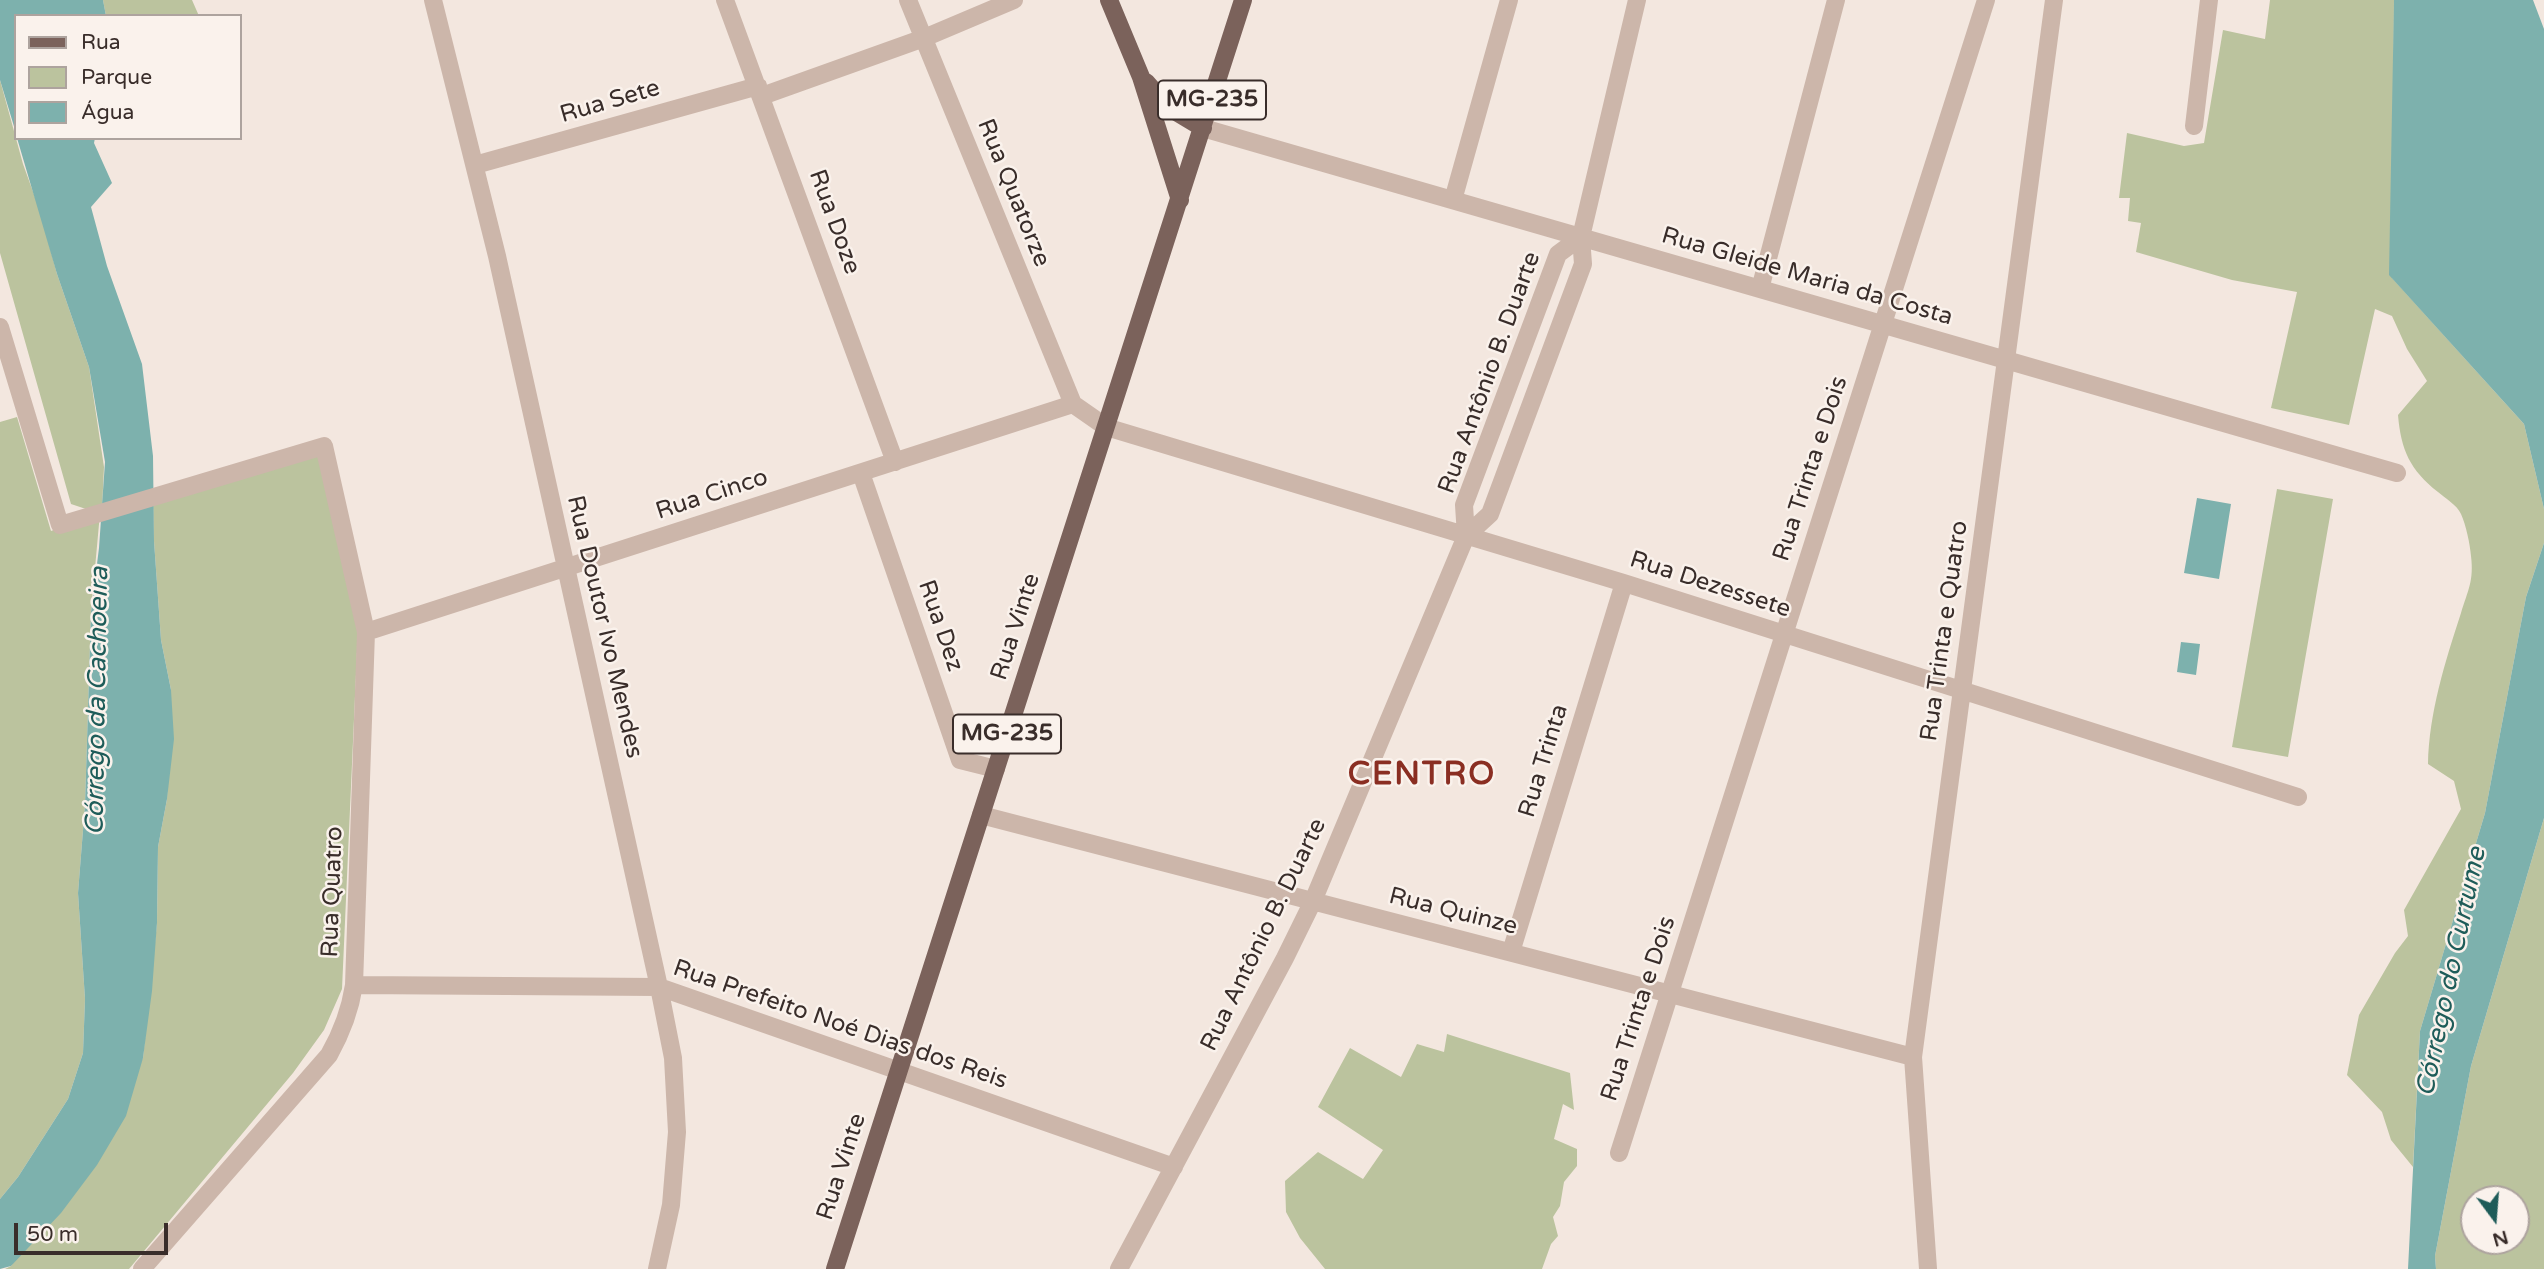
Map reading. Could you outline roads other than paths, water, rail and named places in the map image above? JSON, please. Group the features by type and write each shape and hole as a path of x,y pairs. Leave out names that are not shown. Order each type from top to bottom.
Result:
{"main road":[{"name":"MG-235","path":"1109,0 1141,77 1180,200"},
{"name":"Rua Vinte","path":"835,1269 1243,0"},
{"path":"1141,77 1168,107 1203,128"}],"street":[{"name":"Rua Doutor Ivo Mendes","path":"433,0 475,165 673,1058 677,1132 671,1205 657,1269"},
{"name":"Rua Doze","path":"725,0 895,462"},
{"name":"Rua Quatorze","path":"908,0 1073,404"},
{"name":"Rua Sete","path":"475,165 760,91 924,38 1014,0"},
{"path":"1453,200 1509,0"},
{"name":"Rua Antônio B. Duarte","path":"1119,1269 1285,958 1312,901 1466,536 1490,514 1583,264 1581,237 1637,0"},
{"path":"1760,289 1836,0"},
{"name":"Rua Trinta e Dois","path":"1619,1153 1986,0"},
{"name":"Rua Trinta e Quatro","path":"1928,1269 1913,1057 2054,0"},
{"path":"2194,126 2209,0"},
{"name":"Rua Gleide Maria da Costa","path":"1203,128 2397,473"},
{"name":"Rua Antônio B. Duarte","path":"1466,536 1464,505 1558,254 1581,237"},
{"name":"Rua Quatro","path":"2,337 61,525 324,446 366,632 355,985 346,1021 329,1055 142,1269"},
{"name":"Rua Dezessete","path":"1073,404 1106,428 1625,583 2298,797"},
{"name":"Rua Cinco","path":"366,632 1073,404"},
{"name":"Rua Dez","path":"861,473 960,760 996,769"},
{"name":"Rua Trinta","path":"1511,952 1625,583"},
{"name":"Rua Quinze","path":"981,815 1913,1057"},
{"name":"Rua Prefeito Noé Dias dos Reis","path":"355,985 659,986 1174,1167"}],"water":[{"path":"0,0 103,0 106,14 14,14 14,126 0,80"},
{"path":"2394,0 2533,0 2544,29 2544,509 2524,424 2389,275"},
{"name":"Córrego da Cachoeira","path":"18,140 95,140 112,183 91,207 107,266 142,364 153,456 154,541 161,640 171,690 174,739 158,847 157,923 152,991 143,1058 126,1116 97,1165 61,1213 11,1266 0,1269 0,1199 18,1177 68,1099 83,1053 85,999 78,893 85,805 91,612 105,462 89,367 57,274"},
{"path":"2197,498 2231,504 2219,579 2184,573"},
{"name":"Córrego do Curtume","path":"2544,543 2544,818 2471,1066 2435,1256 2436,1269 2408,1269 2420,1031 2485,813 2526,597"},
{"path":"2181,642 2200,644 2196,675 2177,672"}],"district":[{"name":"CENTRO","path":"1422,776"}]}
